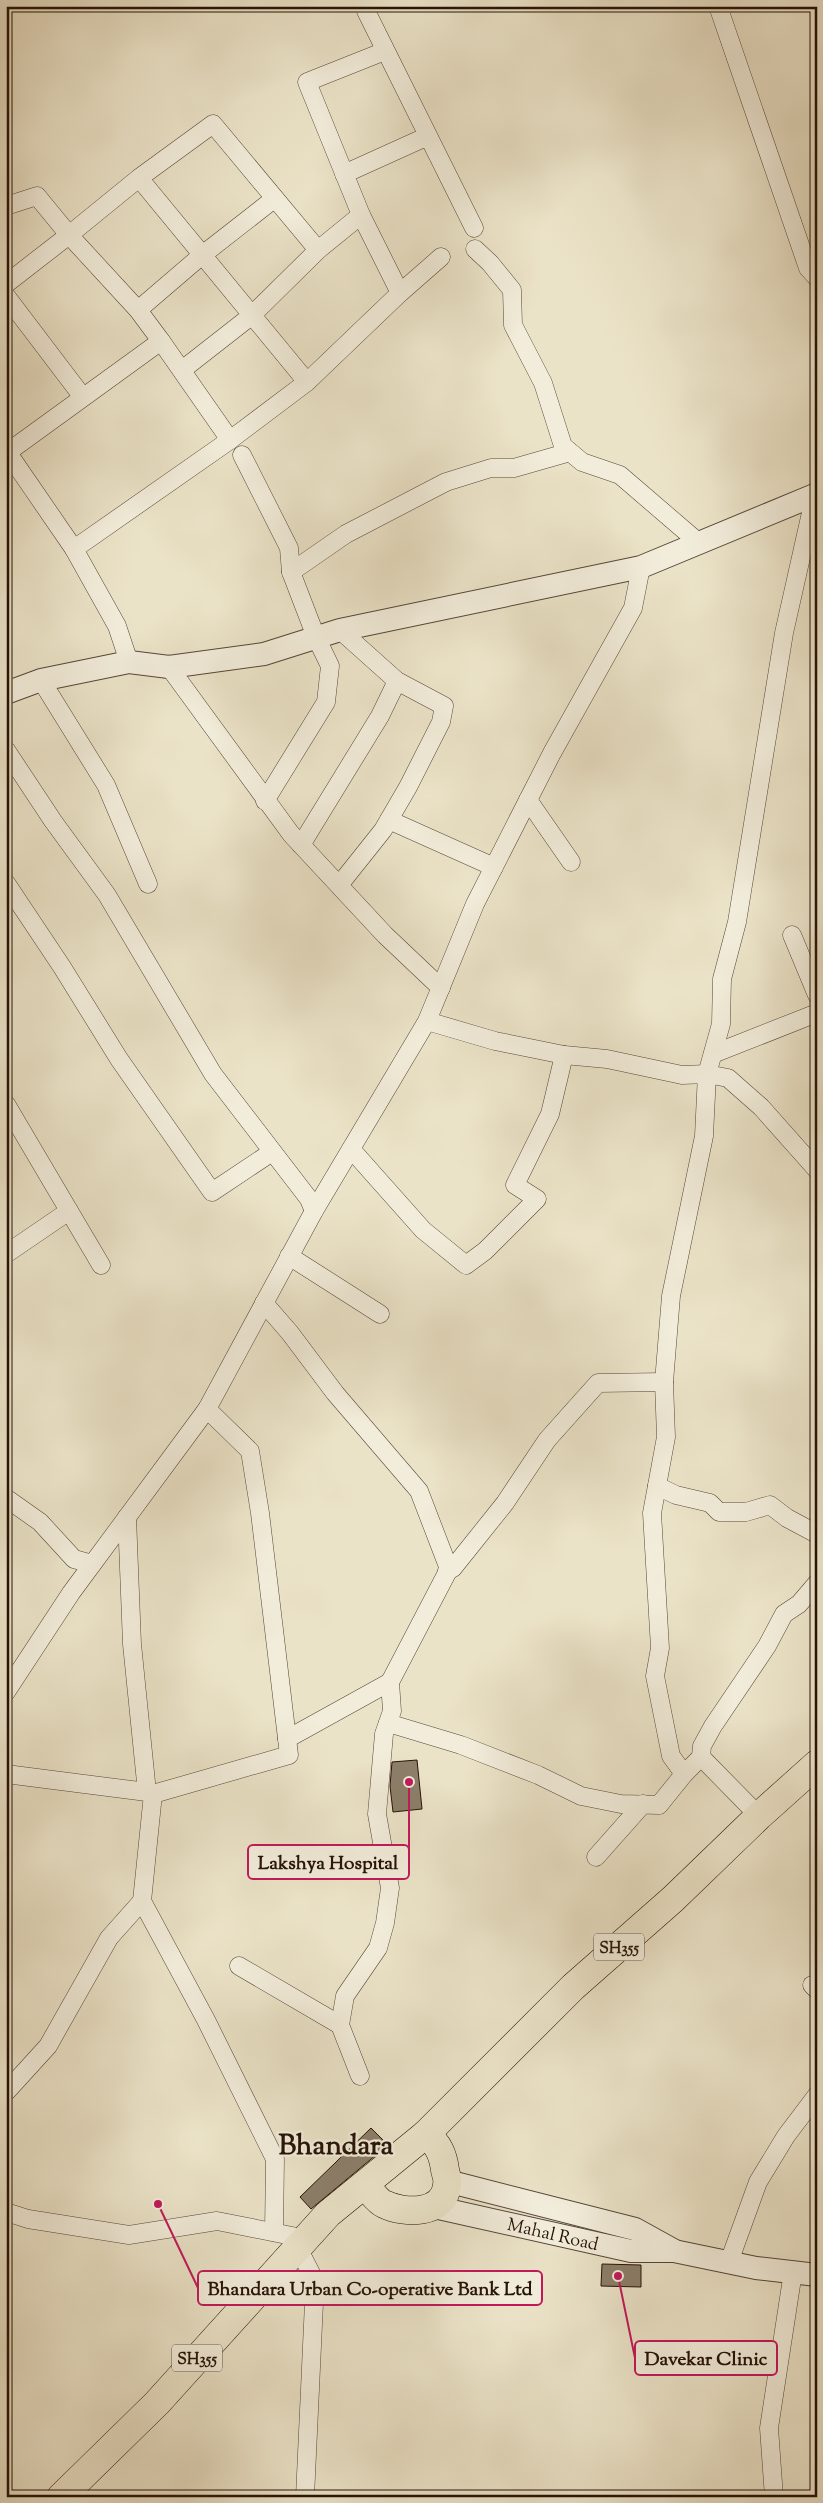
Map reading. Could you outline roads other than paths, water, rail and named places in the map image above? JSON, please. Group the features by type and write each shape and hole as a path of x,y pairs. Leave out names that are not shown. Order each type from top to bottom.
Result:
{"main road":[{"name":"SH355","path":"61,2497 157,2403 328,2214 426,2134 573,1987 673,1899 758,1816 817,1764"},
{"path":"365,2185 383,2204 415,2212 434,2206 443,2196 447,2181 443,2156 434,2141 426,2134"}],"street":[{"path":"718,6 808,268 817,278"},
{"path":"366,11 474,228"},
{"path":"385,51 307,82 361,215 400,293"},
{"path":"6,284 139,178 213,124 318,250"},
{"path":"344,174 428,136"},
{"path":"139,178 201,256 307,382"},
{"path":"6,206 36,196 138,310 230,440"},
{"path":"138,310 201,256 274,199"},
{"path":"182,370 252,316 318,250 361,215"},
{"path":"475,250 490,264 512,290 513,325 543,383 563,446 582,462 620,475 698,542"},
{"path":"74,549 230,440 307,382 400,293 441,257"},
{"path":"6,296 82,396"},
{"path":"129,662 117,626 74,549 7,451 160,341"},
{"path":"291,572 346,534 446,482 491,468 514,468 570,452"},
{"path":"242,455 290,548 291,572 316,637 330,666 326,702 265,800"},
{"path":"6,693 41,680 129,662 169,667 264,654 340,630 641,567 816,494"},
{"path":"684,1774 671,1756 655,1676 660,1638 652,1513 666,1437 664,1382 671,1296 704,1136 707,1074 721,1024 722,979 737,922 749,861 784,633 816,494"},
{"path":"6,1692 92,1564 207,1409 314,1211 427,1021 475,904 552,752 633,608 641,567"},
{"path":"340,630 397,681 444,706 441,722 389,820 340,884"},
{"path":"169,667 265,800 301,845 340,884 386,935 441,988"},
{"path":"41,680 106,785 148,884"},
{"path":"301,845 380,716 397,681"},
{"path":"6,750 53,821 107,895 213,1074 309,1199 314,1211"},
{"path":"528,800 571,862"},
{"path":"389,820 494,867"},
{"path":"6,883 62,967 118,1059 212,1192 272,1152"},
{"path":"792,936 817,995"},
{"path":"713,1054 817,1013"},
{"path":"427,1021 495,1041 564,1055 607,1059 682,1075 707,1074 728,1078 761,1107 817,1170"},
{"path":"351,1148 423,1230 466,1265 485,1251 537,1199 515,1185 550,1114 564,1055"},
{"path":"6,1104 101,1265"},
{"path":"6,1254 69,1211"},
{"path":"289,1256 380,1314"},
{"path":"264,1303 290,1333 335,1393 418,1490 449,1569 448,1571"},
{"path":"360,2076 340,2025 345,1996 378,1948 385,1923 390,1888 377,1814 384,1734 392,1711 390,1682 448,1571 453,1568 505,1503 547,1440 598,1383 664,1382"},
{"path":"6,1774 150,1793 289,1755 260,1513 250,1451 207,1409"},
{"path":"657,1486 676,1495 710,1503 719,1512 746,1512 770,1505 787,1518 817,1534"},
{"path":"6,1498 40,1522 74,1559 92,1564"},
{"path":"126,1518 132,1644 150,1793 142,1901 206,2020 275,2159 274,2232"},
{"path":"388,1724 460,1745 538,1775 581,1796 620,1804 659,1805 684,1774 701,1757 702,1746 713,1726 767,1646 784,1614 799,1604 817,1583"},
{"path":"287,1739 390,1682"},
{"path":"701,1757 758,1816"},
{"path":"596,1857 643,1804"},
{"path":"8,2091 48,2046 109,1938 142,1901"},
{"path":"239,1966 340,2025"},
{"path":"729,2262 758,2182 786,2136 817,2095"},
{"name":"Mahal Road","path":"447,2181 635,2229 674,2251"},
{"name":"Mahal Road","path":"434,2206 631,2251 674,2251 729,2262 817,2275"},
{"path":"6,2212 28,2219 129,2235 217,2221 292,2236 315,2281 305,2497"},
{"path":"774,2497 770,2428 793,2272"}],"place":[{"name":"Lakshya Hospital","path":"409,1782"},
{"name":"Bhandara Urban Co-operative Bank Ltd","path":"158,2204"},
{"name":"Davekar Clinic","path":"618,2276"}],"district":[{"name":"Bhandara","path":"336,2144"}]}
